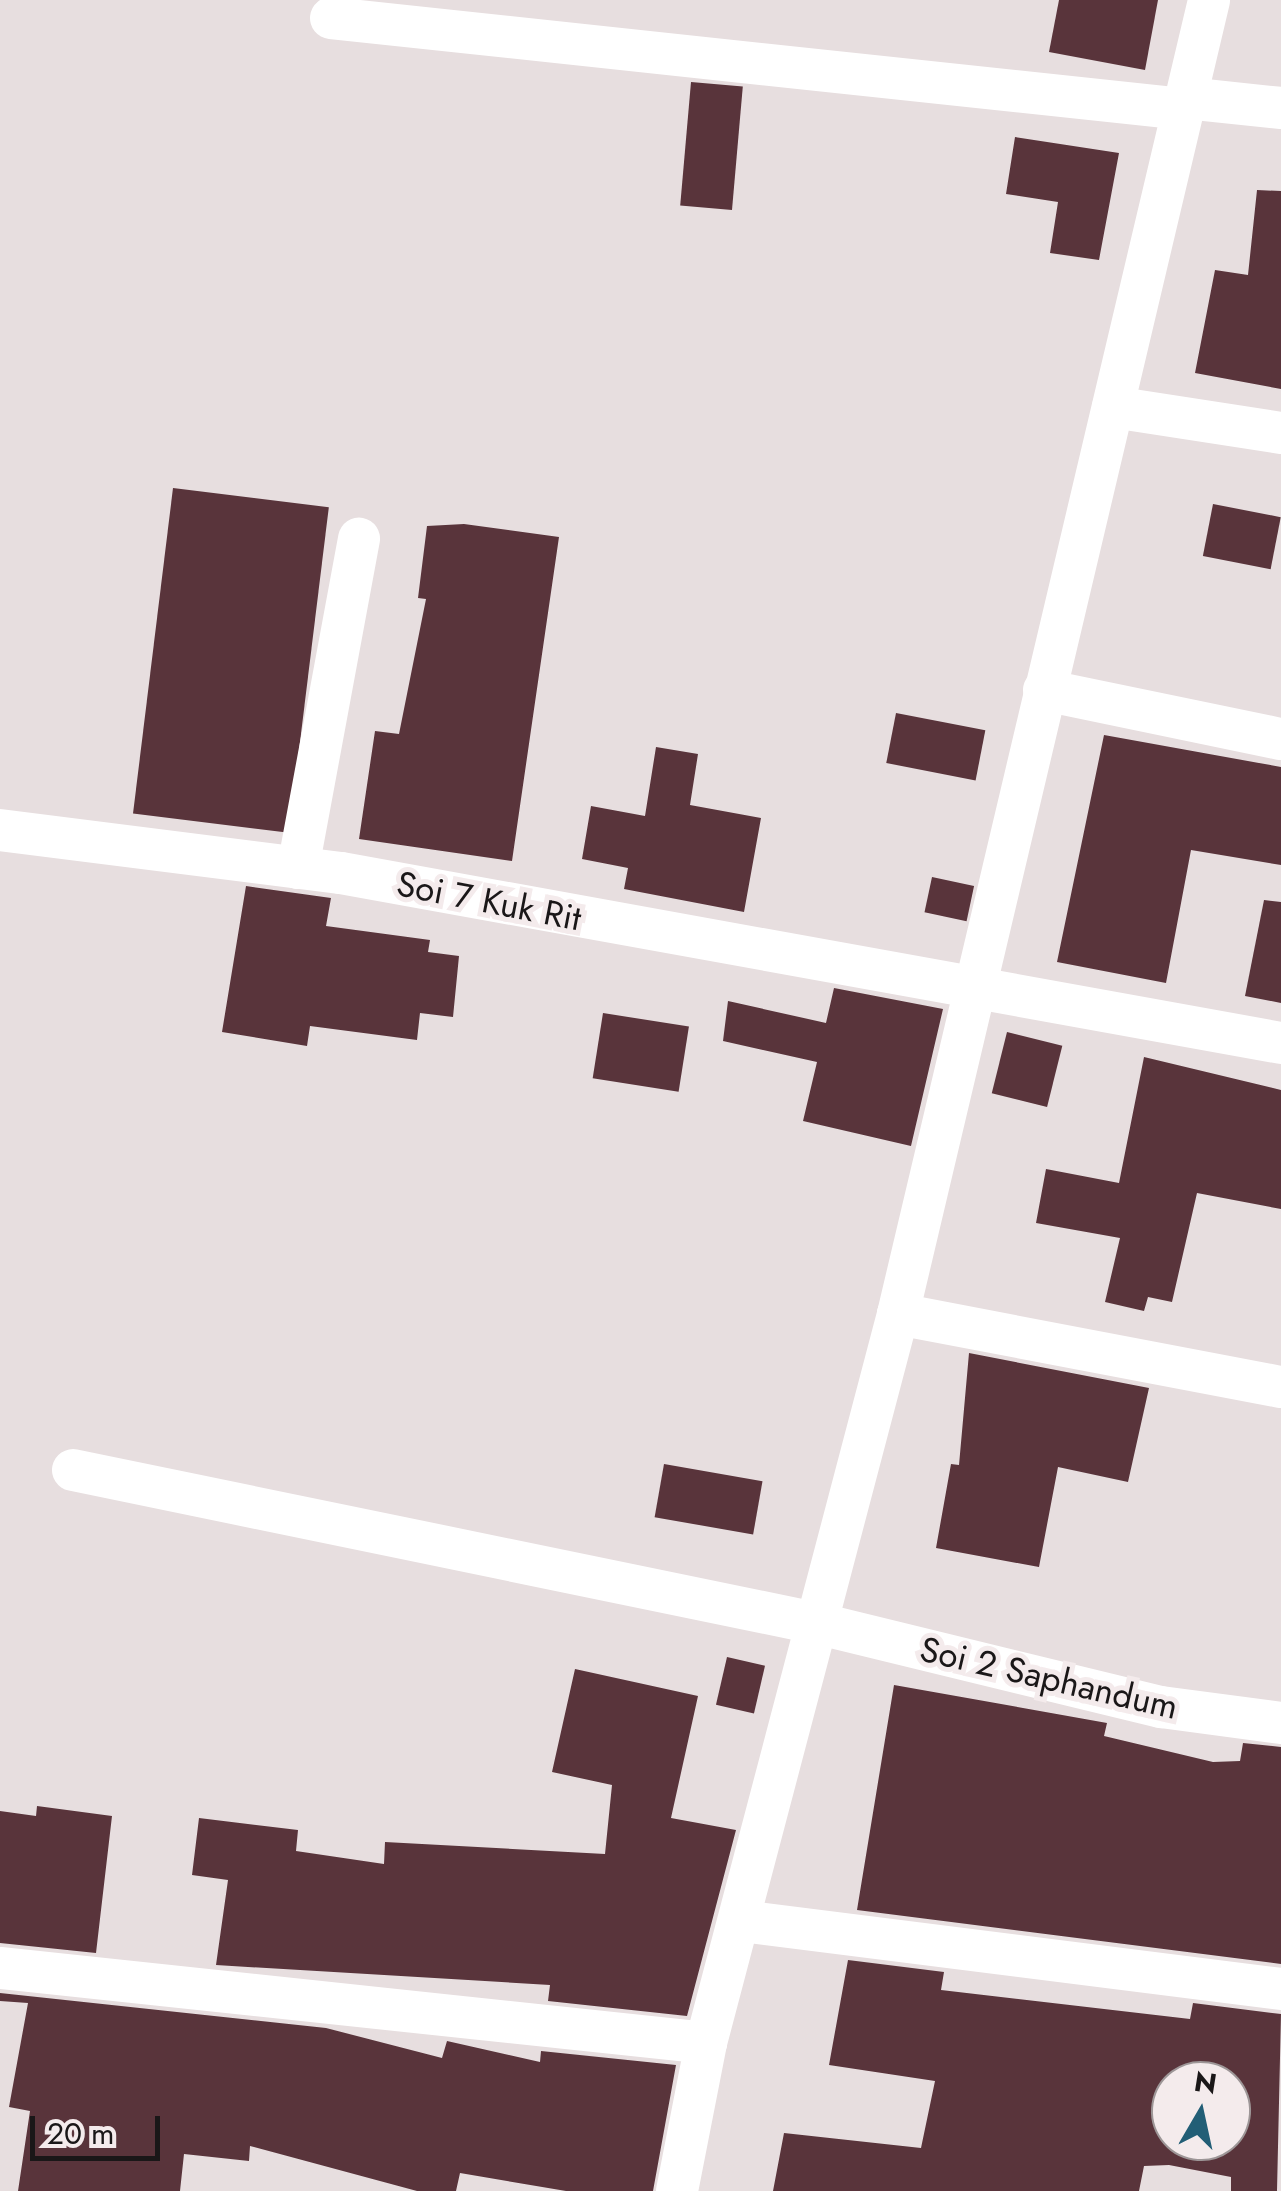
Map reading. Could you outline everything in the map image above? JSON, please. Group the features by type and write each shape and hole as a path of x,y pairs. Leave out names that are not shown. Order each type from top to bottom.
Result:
{"street":[{"path":"677,2191 706,2043 820,1624 898,1314 1209,0"},
{"path":"332,18 1184,103 1281,108"},
{"path":"1112,406 1281,433"},
{"path":"298,868 359,539"},
{"path":"1044,690 1281,740"},
{"name":"Soi 7 Kuk Rit","path":"0,830 298,868 974,992 1281,1043"},
{"path":"898,1314 1281,1387"},
{"name":"Soi 2 Saphandum","path":"73,1470 820,1624 1161,1707 1281,1724"},
{"path":"741,1921 1281,1988"},
{"path":"0,1968 706,2043"}],"building":[{"path":"1059,0 1158,0 1145,70 1049,52"},
{"path":"691,82 743,87 732,210 680,206"},
{"path":"1015,137 1119,153 1099,260 1050,253 1058,202 1006,194"},
{"path":"1257,190 1281,191 1281,389 1195,373 1215,270 1248,275"},
{"path":"173,488 329,507 289,833 133,814"},
{"path":"1213,504 1281,517 1271,569 1203,556"},
{"path":"464,524 559,537 512,861 359,839 375,731 399,734 426,599 418,598 427,526"},
{"path":"896,713 985,730 976,780 886,763"},
{"path":"1104,735 1281,767 1281,865 1191,850 1166,983 1057,962"},
{"path":"656,747 698,754 690,805 761,818 744,912 624,889 628,868 582,859 591,806 645,816"},
{"path":"932,877 974,886 967,921 925,912"},
{"path":"246,886 331,898 326,926 430,940 428,952 459,956 453,1017 420,1013 417,1040 310,1026 307,1046 222,1032"},
{"path":"1264,900 1281,902 1281,1003 1245,996"},
{"path":"834,988 943,1009 911,1146 803,1121 817,1062 723,1041 728,1001 826,1023"},
{"path":"603,1013 689,1027 679,1092 593,1078"},
{"path":"1007,1032 1062,1046 1047,1107 992,1093"},
{"path":"1144,1057 1281,1090 1281,1209 1197,1193 1172,1302 1148,1297 1144,1311 1105,1302 1120,1238 1036,1223 1046,1169 1119,1183"},
{"path":"969,1353 1149,1388 1128,1482 1058,1467 1039,1567 936,1548 951,1464 959,1465"},
{"path":"664,1464 762,1481 753,1535 655,1517"},
{"path":"727,1657 765,1666 754,1714 716,1705"},
{"path":"575,1669 698,1696 671,1818 736,1830 687,2016 548,2001 550,1985 216,1965 228,1880 192,1875 199,1818 298,1830 296,1851 384,1864 385,1842 605,1854 612,1785 552,1772"},
{"path":"894,1685 1107,1723 1104,1736 1213,1762 1240,1761 1243,1743 1281,1747 1281,1964 857,1910"},
{"path":"37,1806 112,1816 96,1953 0,1943 0,1811 36,1816"},
{"path":"848,1960 944,1972 941,1990 1190,2019 1193,2003 1281,2014 1277,2191 1231,2191 1231,2177 1169,2165 1144,2166 1139,2191 773,2191 784,2133 921,2148 935,2081 829,2065"},
{"path":"0,1993 326,2028 442,2058 447,2041 540,2062 541,2051 676,2065 653,2191 566,2191 460,2173 456,2191 417,2191 250,2146 249,2161 184,2154 180,2191 18,2191 30,2111 9,2107 28,2003 0,2001"}]}
